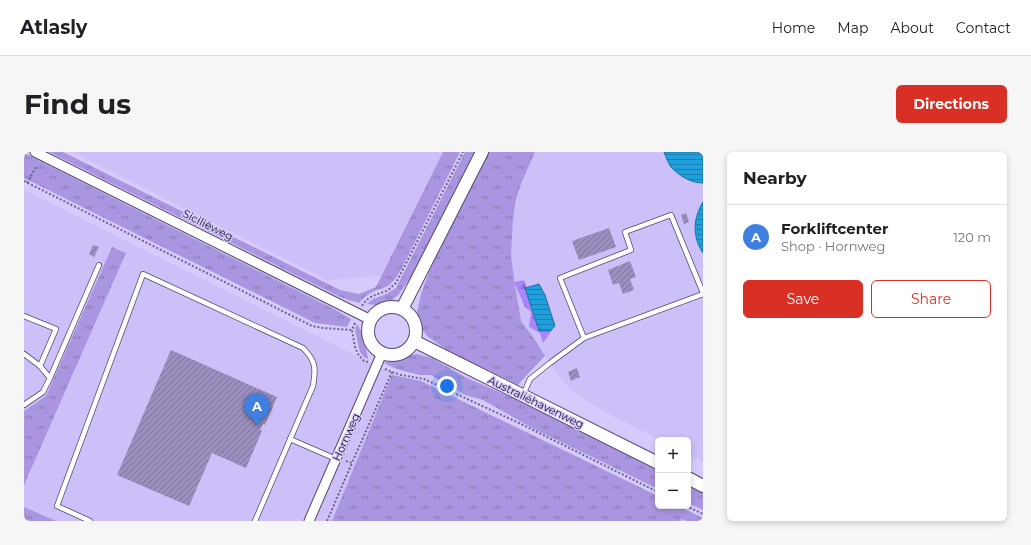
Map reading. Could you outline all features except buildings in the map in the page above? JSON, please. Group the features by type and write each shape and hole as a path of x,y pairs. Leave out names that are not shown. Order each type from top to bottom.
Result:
{"street":[{"name":"Siciliëweg","path":"35,152 371,320"},
{"path":"402,309 482,152"},
{"path":"395,307 402,309 409,313 414,319 416,334 414,341 410,348 397,355 382,353 376,349 368,335 368,327 371,320 381,309 395,307"},
{"name":"Australiëhavenweg","path":"414,341 655,461"},
{"name":"Hornweg","path":"309,521 382,353"},
{"path":"691,480 703,486"}],"lane":[{"path":"523,395 530,379 584,338 703,294 672,215 625,232 630,250 560,278 584,338"},
{"path":"24,405 42,392 50,378 98,265"},
{"path":"90,521 57,506 143,274 303,348 314,362 316,372 313,386 255,521"},
{"path":"24,316 56,329 40,366"},
{"path":"24,354 40,366 50,378"},
{"path":"290,439 336,459"}],"path":[{"path":"463,152 396,283 388,290 370,297 365,302 358,314 352,330 358,354 364,361 392,372 424,379 519,423 655,491"},
{"path":"27,183 36,167"},
{"path":"24,181 312,326 352,330"},
{"path":"327,521 392,372"},
{"path":"336,459 352,463"},
{"path":"691,508 703,514"}],"shaded area":[{"path":"73,152 451,152 390,275 327,280"},
{"path":"535,152 703,152 703,462 691,456 691,437 655,437 585,400 562,380 521,321 511,255 513,220 521,184"},
{"path":"24,190 563,459 611,521 24,521"}],"green space":[{"path":"49,152 63,152 340,290 359,294 376,287 443,152 460,152 402,268 393,282 372,292 359,303 340,297"},
{"path":"465,152 475,152 416,270 398,295 392,300 376,305 367,304 373,299 396,288"},
{"path":"488,152 535,152 521,184 516,200 511,255 521,321 545,356 518,385 448,351 427,336 422,329 422,322 417,312 421,294 429,272"},
{"path":"24,153 332,308 351,319 347,327 315,323 24,178"},
{"path":"112,247 126,253 24,485 24,411 46,396"},
{"path":"524,280 533,305 538,330 553,329 543,343 540,333 529,327 531,312 525,307 514,282"},
{"path":"357,324 363,336 368,359 360,352 355,330"},
{"path":"417,354 432,358 467,378 529,405 655,469 655,488 532,428 483,400 465,395 431,375 420,375 407,372 384,363"},
{"path":"392,375 421,381 655,495 655,509 684,509 703,518 703,521 686,521 681,519 681,521 332,521"},
{"path":"691,486 703,492 703,510 691,504"},
{"path":"24,507 56,521 24,521"}],"water":[{"path":"664,152 703,152 703,183 690,180 674,170 667,160"},
{"path":"703,202 703,253 697,241 695,228 697,214"},
{"path":"539,284 545,295 555,326 550,331 539,331 525,288"}],"place":[{"name":"Forkliftcenter","path":"257,426"}]}
